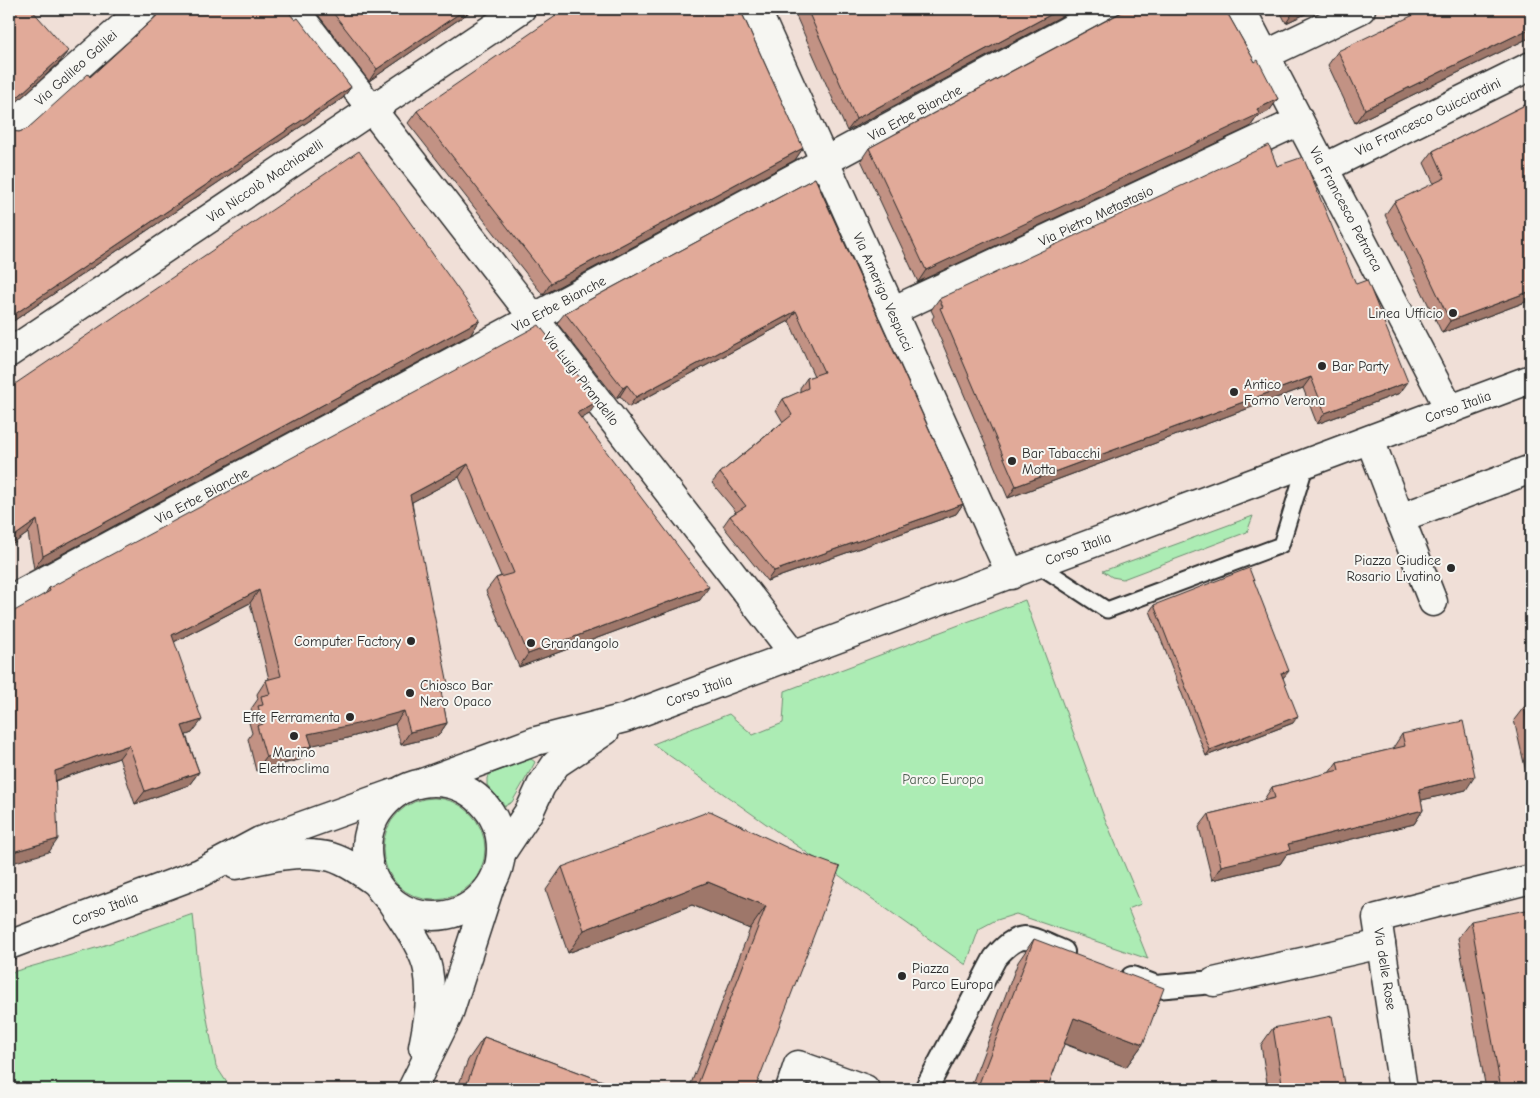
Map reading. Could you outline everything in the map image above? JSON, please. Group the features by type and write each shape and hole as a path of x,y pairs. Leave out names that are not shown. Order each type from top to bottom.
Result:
{"street":[{"name":"Via Galileo Galilei","path":"9,128 143,9"},
{"name":"Via Luigi Pirandello","path":"294,9 795,656"},
{"name":"Via Niccolò Machiavelli","path":"9,354 521,9"},
{"name":"Via Amerigo Vespucci","path":"756,9 1011,574"},
{"name":"Via Erbe Bianche","path":"9,600 1108,9"},
{"name":"Via Francesco Petrarca","path":"1241,9 1450,410"},
{"path":"1266,55 1361,9"},
{"name":"Via Francesco Guicciardini","path":"1324,168 1531,66"},
{"name":"Via Pietro Metastasio","path":"892,311 1299,120"},
{"name":"Corso Italia","path":"625,718 795,656 1531,379"},
{"path":"1370,440 1433,602"},
{"path":"1400,518 1531,469"},
{"path":"200,873 260,841 536,741 625,718"},
{"path":"502,852 530,810 541,786 556,764 625,718"},
{"path":"415,1082 448,1016 489,889 498,871 502,852 500,832 492,814 480,798 464,788 445,782 425,782"},
{"path":"400,791 386,801 369,831 366,849 369,866 382,890 416,942 428,969 430,1014 415,1082"},
{"path":"200,873 266,858 317,854 333,858 354,867 404,909 422,915 441,916 459,912 476,902 489,889"},
{"name":"Corso Italia","path":"9,945 200,873"},
{"name":"Via delle Rose","path":"1404,1089 1377,918 1531,879"},
{"path":"926,1089 995,958 1010,942 1025,937 1086,960"},
{"path":"1112,970 1156,987 1214,982 1381,944"},
{"path":"790,1089 798,1066 865,1089"}],"lane":[{"path":"1037,564 1107,610 1281,545 1306,464"}],"green space":[{"path":"1253,516 1247,532 1123,579 1112,577 1103,571"},
{"name":"Parco Europa","path":"1025,600 1103,814 1141,904 1128,909 1148,959 1016,914 994,921 979,929 966,965 653,744 729,714 753,735 783,723 785,691"},
{"path":"531,759 535,762 533,766 512,802 505,806 487,785 487,778 490,774"},
{"path":"434,798 454,802 470,813 481,829 485,849 481,869 470,885 454,896 434,900 414,896 398,885 387,869 383,849 387,829 398,813 414,802"},
{"path":"193,914 199,976 216,1066 231,1089 9,1089 9,973 99,947"}],"building":[{"path":"9,9 31,9 68,51 9,105"},
{"path":"161,9 286,9 295,20 298,18 351,87 9,318 9,130 19,132 27,129 88,74 90,77 160,13 158,12"},
{"path":"330,9 466,9 377,69"},
{"path":"566,9 740,9 803,148 551,283 417,111"},
{"path":"807,9 1061,9 856,119"},
{"path":"1126,9 1225,9 1255,62 1258,60 1278,99 1257,109 1259,114 926,270 869,148"},
{"path":"1426,9 1531,9 1531,28 1365,109 1338,51"},
{"path":"1531,102 1531,291 1450,321 1394,202 1445,178 1433,151"},
{"path":"1269,145 1277,166 1303,157 1356,284 1367,280 1408,382 1325,413 1311,377 1016,486 940,308 943,307 939,299"},
{"path":"359,151 480,320 43,556 37,520 9,540 9,388"},
{"path":"815,178 963,504 774,571 730,516 746,506 720,473 792,415 783,399 808,388 807,378 824,372 796,311 636,397 627,385 623,388 565,313"},
{"path":"539,325 598,401 577,413 709,587 528,654 496,578 514,573 468,464 410,495 448,684 440,686 447,723 410,732 404,711 357,724 308,734 312,746 266,757 257,726 263,724 258,706 263,705 261,696 270,694 266,680 281,676 259,590 172,635 202,720 182,726 199,772 145,791 129,745 55,771 58,839 9,853 9,614 50,591 49,588"},
{"path":"1249,568 1289,671 1281,673 1298,716 1210,750 1154,605"},
{"path":"1531,705 1531,737 1524,707"},
{"path":"1463,721 1475,776 1419,789 1423,810 1288,844 1290,850 1221,866 1209,814 1275,798 1272,787 1339,770 1337,762 1405,746 1402,734"},
{"path":"710,811 788,848 840,867 755,1089 696,1089 766,906 708,882 584,930 562,867"},
{"path":"1531,909 1531,1089 1501,1089 1471,921"},
{"path":"1034,939 1164,988 1143,1044 1074,1018 1047,1089 977,1089"},
{"path":"1332,1016 1345,1089 1283,1089 1273,1028"},
{"path":"484,1037 624,1089 465,1089"}],"place":[{"name":"Linea Ufficio","path":"1453,313"},
{"name":"Bar Party","path":"1322,366"},
{"name":"Antico Forno Verona","path":"1234,392"},
{"name":"Bar Tabacchi Motta","path":"1012,461"},
{"name":"Piazza Giudice Rosario Livatino","path":"1451,568"},
{"name":"Computer Factory","path":"411,641"},
{"name":"Grandangolo","path":"531,643"},
{"name":"Chiosco Bar Nero Opaco","path":"410,693"},
{"name":"Effe Ferramenta","path":"350,717"},
{"name":"Marino Elettroclima","path":"294,736"},
{"name":"Piazza Parco Europa","path":"902,976"}]}
